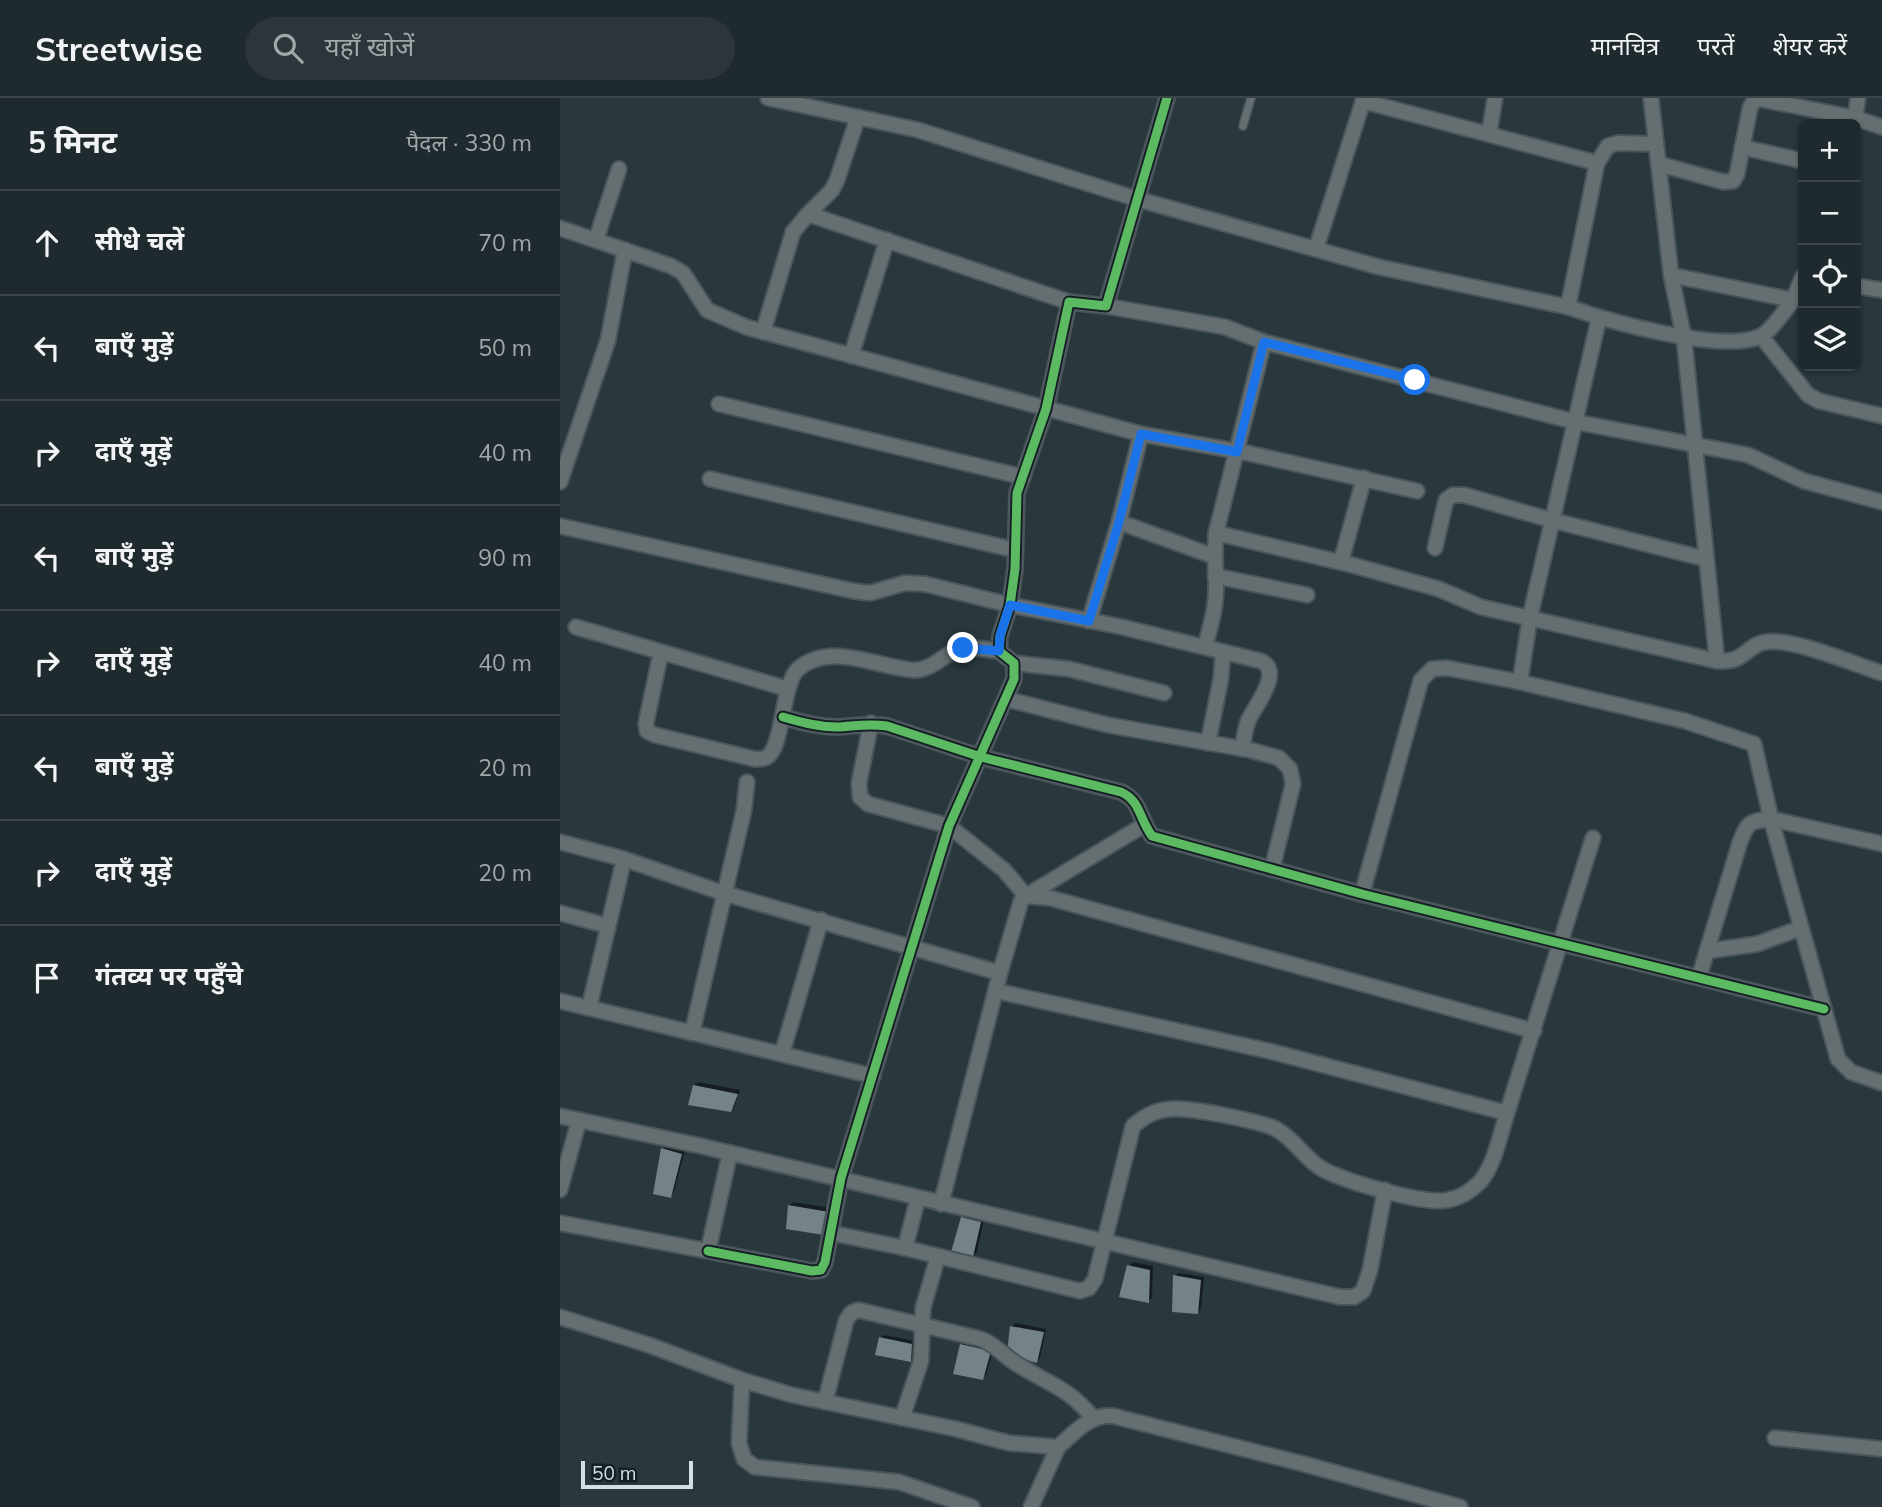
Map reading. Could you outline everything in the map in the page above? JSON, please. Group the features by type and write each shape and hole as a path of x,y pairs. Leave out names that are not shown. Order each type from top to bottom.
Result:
{"street":[{"path":"768,98 918,131 1137,200 1379,267 1569,307 1599,318 1684,338 1736,340 1761,336 1793,300 1798,289"},
{"path":"1106,306 1167,98"},
{"path":"1489,134 1495,98"},
{"path":"1651,98 1671,275 1684,338 1717,661"},
{"path":"1855,118 1858,98"},
{"path":"1316,249 1360,99 1597,163"},
{"path":"1659,164 1724,182 1733,181 1737,174 1749,108 1754,101 1760,99 1855,118 1882,127"},
{"path":"763,332 793,232 832,190 858,117"},
{"path":"1569,307 1597,163 1608,146 1618,143 1655,144"},
{"path":"1742,147 1798,160"},
{"path":"596,240 619,169"},
{"path":"808,214 1069,302 1225,327 1264,342 1576,422 1748,455 1804,481 1882,502"},
{"path":"561,231 671,266 683,273 707,310 763,332 1141,434 1417,491"},
{"path":"851,356 887,240"},
{"path":"560,482 608,340 625,250"},
{"path":"1671,275 1793,300"},
{"path":"1861,287 1882,290"},
{"path":"999,651 1000,636 1010,605 1016,550 1017,493 1046,409 1069,302"},
{"path":"1520,682 1530,617 1551,520 1599,318"},
{"path":"1761,336 1808,395 1819,401 1882,416"},
{"path":"1205,647 1214,610 1213,556 1216,533 1264,342"},
{"path":"719,404 1023,477"},
{"path":"1089,621 1119,522 1141,434"},
{"path":"1341,562 1364,478"},
{"path":"710,479 1016,550"},
{"path":"1435,548 1446,500 1454,495 1464,495 1706,559"},
{"path":"1119,522 1213,556"},
{"path":"560,526 853,591 870,593 905,583 926,584 1261,661 1269,669 1265,694 1247,723 1242,748"},
{"path":"1216,533 1341,562 1439,589 1481,607 1717,661 1730,662 1738,659 1759,643 1786,642 1882,673"},
{"path":"1215,576 1307,595"},
{"path":"576,627 788,689"},
{"path":"661,652 646,723 647,731 755,759 765,759 771,754 783,717 790,679 799,669 817,658 826,656 866,660 912,670 936,664 963,648 999,651 1014,663 1069,669 1164,693"},
{"path":"1208,743 1221,678 1223,652"},
{"path":"560,1223 812,1271 821,1270 825,1262 841,1178 949,826 1014,679 1014,663"},
{"path":"1362,894 1421,680 1432,669 1447,668 1520,682 1685,720 1754,744 1771,819 1838,1059 1851,1072 1882,1083"},
{"path":"1006,699 1108,725 1242,748 1279,758 1290,769 1293,784 1272,869"},
{"path":"783,717 811,725 837,727 871,723 887,726 981,757 1131,796 1152,836 1362,894 1824,1009"},
{"path":"871,723 859,783 860,797 868,804 949,826 1004,870 1026,896 1049,898 1534,1031"},
{"path":"692,1033 744,810 747,782"},
{"path":"1699,977 1746,826 1753,821 1771,819 1882,844"},
{"path":"941,1204 1021,901 1144,825"},
{"path":"831,1233 905,1248 1080,1291 1089,1288 1095,1279 1133,1126 1147,1114 1172,1109 1240,1119 1275,1129 1292,1140 1323,1170 1385,1191 1425,1200 1448,1200 1468,1193 1482,1180 1493,1157 1593,838"},
{"path":"560,842 624,859 723,893 1000,973"},
{"path":"589,1008 624,859"},
{"path":"560,913 608,926"},
{"path":"782,1054 821,920"},
{"path":"1707,951 1756,944 1801,928"},
{"path":"996,991 1269,1051 1507,1113"},
{"path":"560,1001 873,1076"},
{"path":"560,1116 841,1178 1340,1297 1353,1297 1363,1291 1370,1270 1385,1191"},
{"path":"560,1190 579,1120"},
{"path":"708,1251 730,1153"},
{"path":"905,1248 918,1198"},
{"path":"902,1418 921,1361 923,1308 938,1256"},
{"path":"825,1402 846,1321 851,1313 858,1310 923,1324 993,1344 1014,1363 1059,1386 1093,1418"},
{"path":"560,1317 792,1395 1009,1443 1058,1447"},
{"path":"742,1380 739,1443 744,1459 755,1467 899,1482 945,1503 972,1507"},
{"path":"1031,1507 1058,1447 1093,1418 1103,1415 1460,1507"},
{"path":"1775,1438 1882,1449"}],"lane":[{"path":"1243,126 1251,98"}],"building":[{"path":"693,1085 738,1094 731,1112 688,1105"},
{"path":"661,1148 682,1154 671,1198 653,1194"},
{"path":"788,1205 829,1212 824,1235 786,1229"},
{"path":"961,1217 981,1222 973,1257 951,1252"},
{"path":"1127,1265 1150,1270 1149,1303 1119,1297"},
{"path":"1173,1275 1201,1280 1198,1314 1172,1312"},
{"path":"1010,1326 1044,1332 1037,1363 1007,1354"},
{"path":"879,1337 912,1344 911,1362 875,1355"},
{"path":"960,1344 991,1351 983,1380 953,1374"}],"cycle path":[{"path":"708,1251 812,1271 821,1270 825,1262 841,1178 949,826 1014,679 1014,663 999,651 1015,569 1017,493 1046,409 1069,302 1106,306 1167,98"},
{"path":"783,717 830,727 887,726 981,757 1121,792 1136,805 1152,836 1362,894 1824,1009"}],"route":[{"path":"963,648 999,651 1000,636 1010,605 1089,621 1119,522 1141,434 1237,452 1264,342 1415,380"}]}
